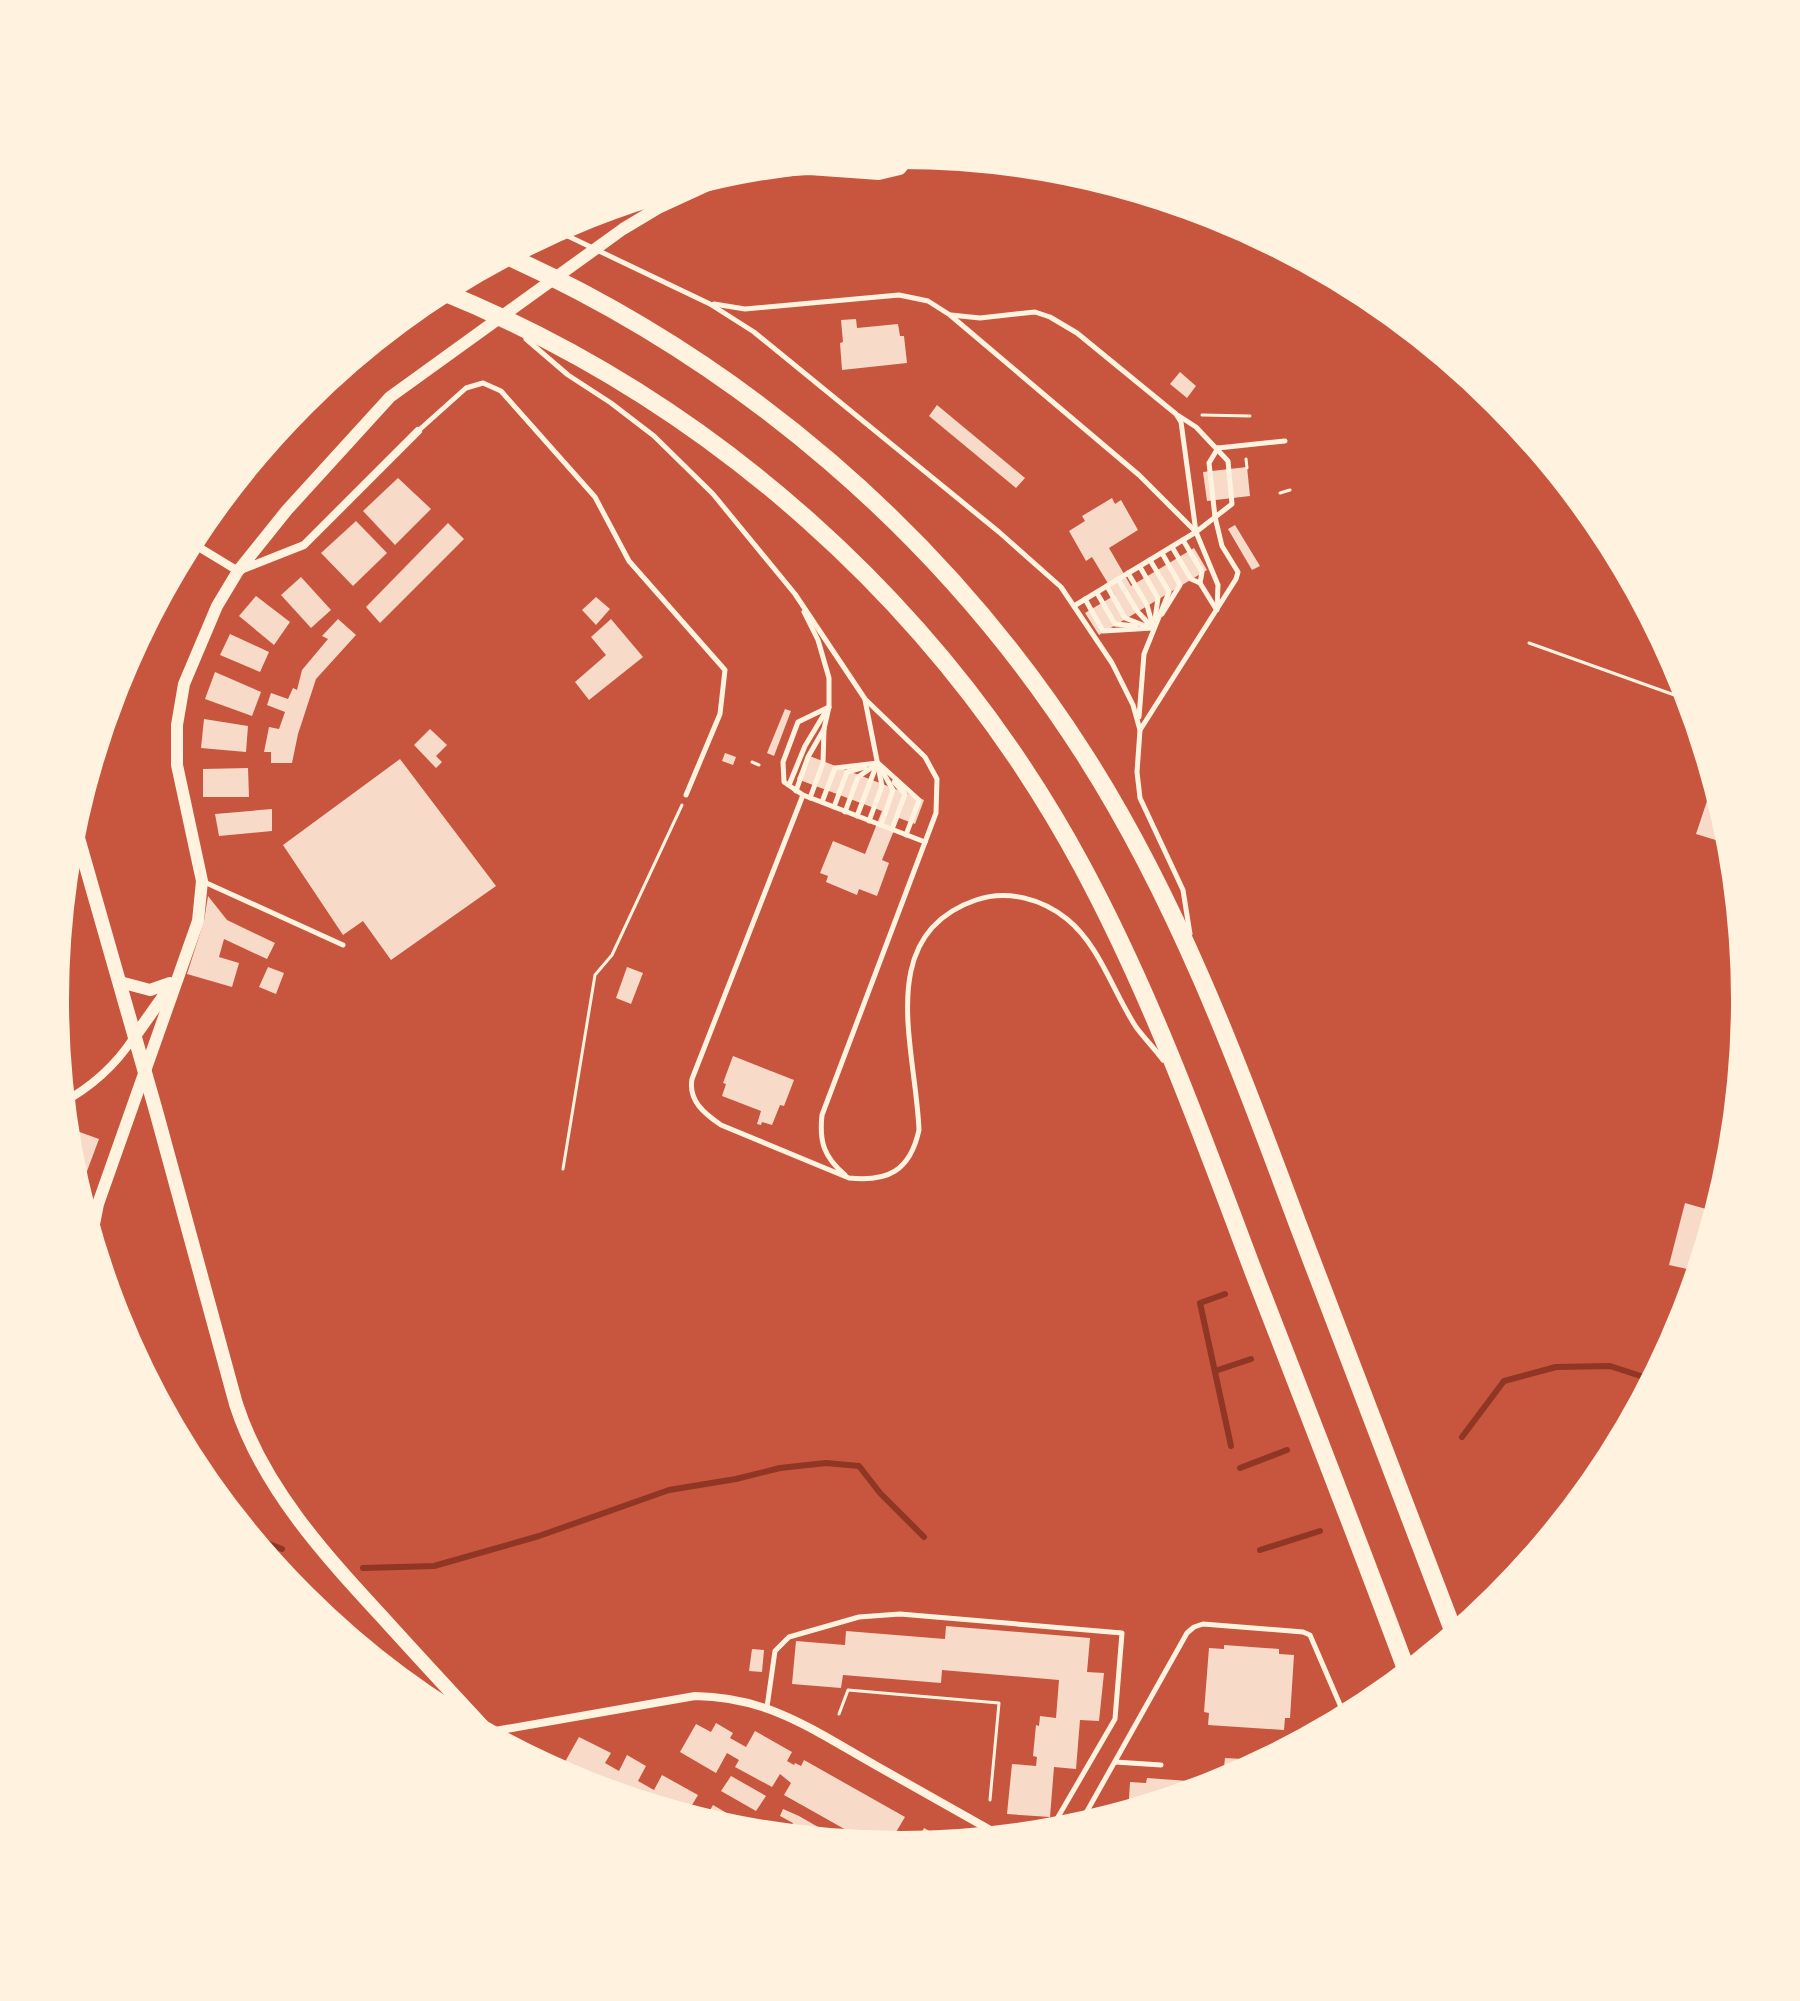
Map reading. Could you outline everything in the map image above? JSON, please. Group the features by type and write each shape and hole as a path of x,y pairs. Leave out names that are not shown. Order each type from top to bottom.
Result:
{"highway":[{"path":"514,259 575,288 646,328 741,391 837,467 906,532 986,620 1061,720 1119,811 1193,956 1452,1628"},
{"path":"451,296 501,317 600,369 662,407 727,453 817,528 901,612 987,716 1049,809 1114,929 1179,1079 1405,1667"}],"main road":[{"path":"79,842 236,1404 259,1456 328,1558 467,1715"}],"street":[{"path":"814,169 879,174 900,169 904,164"},
{"path":"94,1224 98,1204 198,921 202,881 177,765 177,725 184,684 217,606 262,539 390,397 649,213 698,190"},
{"path":"238,571 304,545 418,431"},
{"path":"198,547 238,571"},
{"path":"120,982 155,990 176,979"},
{"path":"70,1098 115,1062 176,979"},
{"path":"495,1731 695,1696 725,1697 767,1707 795,1719 992,1831"}],"lane":[{"path":"565,235 710,304 754,332 999,532 1061,587 1123,683 1140,730"},
{"path":"710,304 745,309 899,295 928,301 950,315 1139,475 1196,532"},
{"path":"950,315 980,318 1035,312 1050,317 1077,333 1196,427 1228,461 1232,504 1196,532 1074,606"},
{"path":"501,317 568,375 654,436 713,494 795,594 865,699 925,757 937,779 936,813 822,1115 820,1137 837,1168 849,1178"},
{"path":"418,431 466,388 483,383 501,391 595,497 629,561 725,670 720,714 686,795"},
{"path":"1176,414 1181,422 1196,532 1218,585 1217,610"},
{"path":"1218,448 1285,441"},
{"path":"1140,730 1238,572 1222,546 1215,517 1209,463 1218,448"},
{"path":"1183,540 1202,572 1200,583"},
{"path":"1172,547 1191,579 1200,583 1217,610"},
{"path":"1153,628 1180,585 1162,553"},
{"path":"1150,560 1169,592 1144,654 1138,710 1137,772 1140,798 1183,890 1193,956"},
{"path":"1140,566 1158,598 1153,628"},
{"path":"1128,573 1147,605 1153,628"},
{"path":"1118,579 1137,611 1153,628"},
{"path":"1107,586 1125,618 1153,628"},
{"path":"1096,592 1115,624 1153,628"},
{"path":"795,594 818,640 829,678 823,763 810,798"},
{"path":"1085,599 1103,631 1153,628"},
{"path":"865,699 882,786 869,821"},
{"path":"829,707 798,722 783,762 784,782 810,798 925,842"},
{"path":"789,785 805,746 829,707"},
{"path":"796,791 808,757 824,729"},
{"path":"834,807 847,772 878,763"},
{"path":"845,812 858,777 878,763"},
{"path":"857,816 878,763"},
{"path":"878,763 893,790 881,825"},
{"path":"878,763 905,794 892,830"},
{"path":"822,802 835,768 878,763 919,800 906,835"},
{"path":"803,795 690,1088 699,1107 721,1125 849,1178 870,1180 891,1175 907,1160 916,1145 919,1130 907,1003 908,976 917,947 935,922 960,905 988,896 1017,895 1045,905 1068,920 1089,943 1137,1027 1179,1079"},
{"path":"202,881 343,945"},
{"path":"767,1707 775,1651 782,1643 789,1637 859,1617 900,1614 1122,1633 1115,1719 1056,1821"},
{"path":"1086,1815 1187,1633 1194,1627 1203,1624 1310,1635 1342,1709"},
{"path":"1115,1762 1161,1765"}],"path":[{"path":"1176,414 1250,416"},
{"path":"1247,468 1245,459 1249,458"},
{"path":"1280,493 1290,490"},
{"path":"1529,643 1678,696"},
{"path":"752,762 759,765"},
{"path":"563,1169 595,975 612,955 686,795"},
{"path":"839,1714 848,1690 999,1703 990,1800"}],"building":[{"path":"856,319 857,328 898,324 900,336 904,336 907,363 842,370 841,320"},
{"path":"1180,372 1196,386 1187,398 1170,384"},
{"path":"937,405 1025,478 1016,488 929,416"},
{"path":"1247,467 1250,496 1207,501 1203,472"},
{"path":"398,478 431,509 395,545 363,511"},
{"path":"1112,498 1115,504 1121,500 1138,530 1109,548 1131,586 1194,548 1207,570 1099,635 1085,613 1115,595 1092,557 1086,561 1069,531 1085,521 1082,516"},
{"path":"356,521 387,553 353,586 321,553"},
{"path":"448,523 464,539 380,623 366,607"},
{"path":"1235,525 1260,566 1252,570 1228,529"},
{"path":"301,577 331,610 311,628 281,595"},
{"path":"256,596 290,622 274,645 239,616"},
{"path":"596,597 610,609 596,625 582,610"},
{"path":"338,619 356,635 316,679 292,763 271,763 271,752 264,752 269,727 279,729 285,712 267,705 271,693 288,699 293,688 297,690 302,670 328,639 322,636"},
{"path":"611,619 643,657 589,700 575,682 606,655 591,637"},
{"path":"230,634 269,652 260,672 220,655"},
{"path":"215,672 261,692 252,716 205,699"},
{"path":"785,709 791,711 774,756 767,753"},
{"path":"204,719 248,726 246,752 201,748"},
{"path":"430,729 447,745 436,756 442,762 436,768 414,745"},
{"path":"725,753 736,757 733,765 722,761"},
{"path":"807,755 924,800 915,824 899,818 882,860 889,863 877,896 859,889 857,895 826,882 828,876 820,873 833,841 865,854 882,811 797,779"},
{"path":"400,759 496,886 391,960 363,921 343,935 283,845"},
{"path":"248,768 249,797 203,797 203,769"},
{"path":"1710,792 1721,842 1696,834"},
{"path":"272,809 272,831 219,836 215,814"},
{"path":"208,896 227,920 275,943 267,959 224,939 219,957 239,963 232,987 187,974 204,921"},
{"path":"268,967 284,973 276,994 259,987"},
{"path":"627,967 643,973 631,1004 616,998"},
{"path":"733,1056 794,1080 784,1106 780,1105 772,1125 757,1124 761,1111 722,1096 726,1084 723,1083"},
{"path":"74,1130 99,1139 84,1180"},
{"path":"1685,1203 1710,1210 1692,1270 1669,1265"},
{"path":"946,1626 1090,1638 1087,1672 1104,1673 1099,1721 1080,1720 1076,1769 1054,1767 1050,1817 1007,1814 1012,1764 1036,1766 1037,1757 1033,1756 1036,1725 1039,1726 1040,1716 1056,1718 1059,1680 942,1670 941,1683 843,1675 841,1688 792,1684 796,1641 845,1645 846,1631 945,1639"},
{"path":"1224,1645 1279,1649 1279,1654 1294,1655 1290,1718 1285,1718 1284,1730 1208,1725 1209,1713 1204,1712 1209,1648 1224,1649"},
{"path":"752,1649 764,1650 762,1672 749,1671"},
{"path":"716,1723 733,1733 730,1738 746,1747 755,1731 792,1752 787,1761 801,1766 804,1760 905,1817 894,1836 855,1835 784,1795 791,1783 780,1774 772,1787 735,1767 739,1760 727,1753 716,1773 680,1752 696,1724 711,1732"},
{"path":"579,1737 611,1753 605,1763 619,1771 627,1755 646,1766 638,1781 654,1790 662,1775 698,1795 689,1809 631,1792 563,1765"},
{"path":"1225,1758 1243,1759 1243,1763 1224,1771"},
{"path":"731,1776 766,1796 756,1811 721,1791"},
{"path":"1147,1778 1197,1782 1129,1804 1130,1782 1146,1783"},
{"path":"713,1805 739,1820 708,1813"},
{"path":"783,1809 829,1833 789,1829 793,1823 780,1816"},
{"path":"924,1828 937,1835 920,1836"}],"waterway":[{"path":"1225,1294 1200,1303 1231,1446"},
{"path":"1215,1371 1251,1359"},
{"path":"1462,1437 1504,1381 1556,1367 1610,1366 1646,1378"},
{"path":"1240,1468 1287,1450"},
{"path":"363,1568 434,1566 539,1536 669,1490 780,1468 826,1463 859,1466 880,1493 924,1537"},
{"path":"1260,1550 1320,1531"},
{"path":"263,1541 282,1549"}]}
